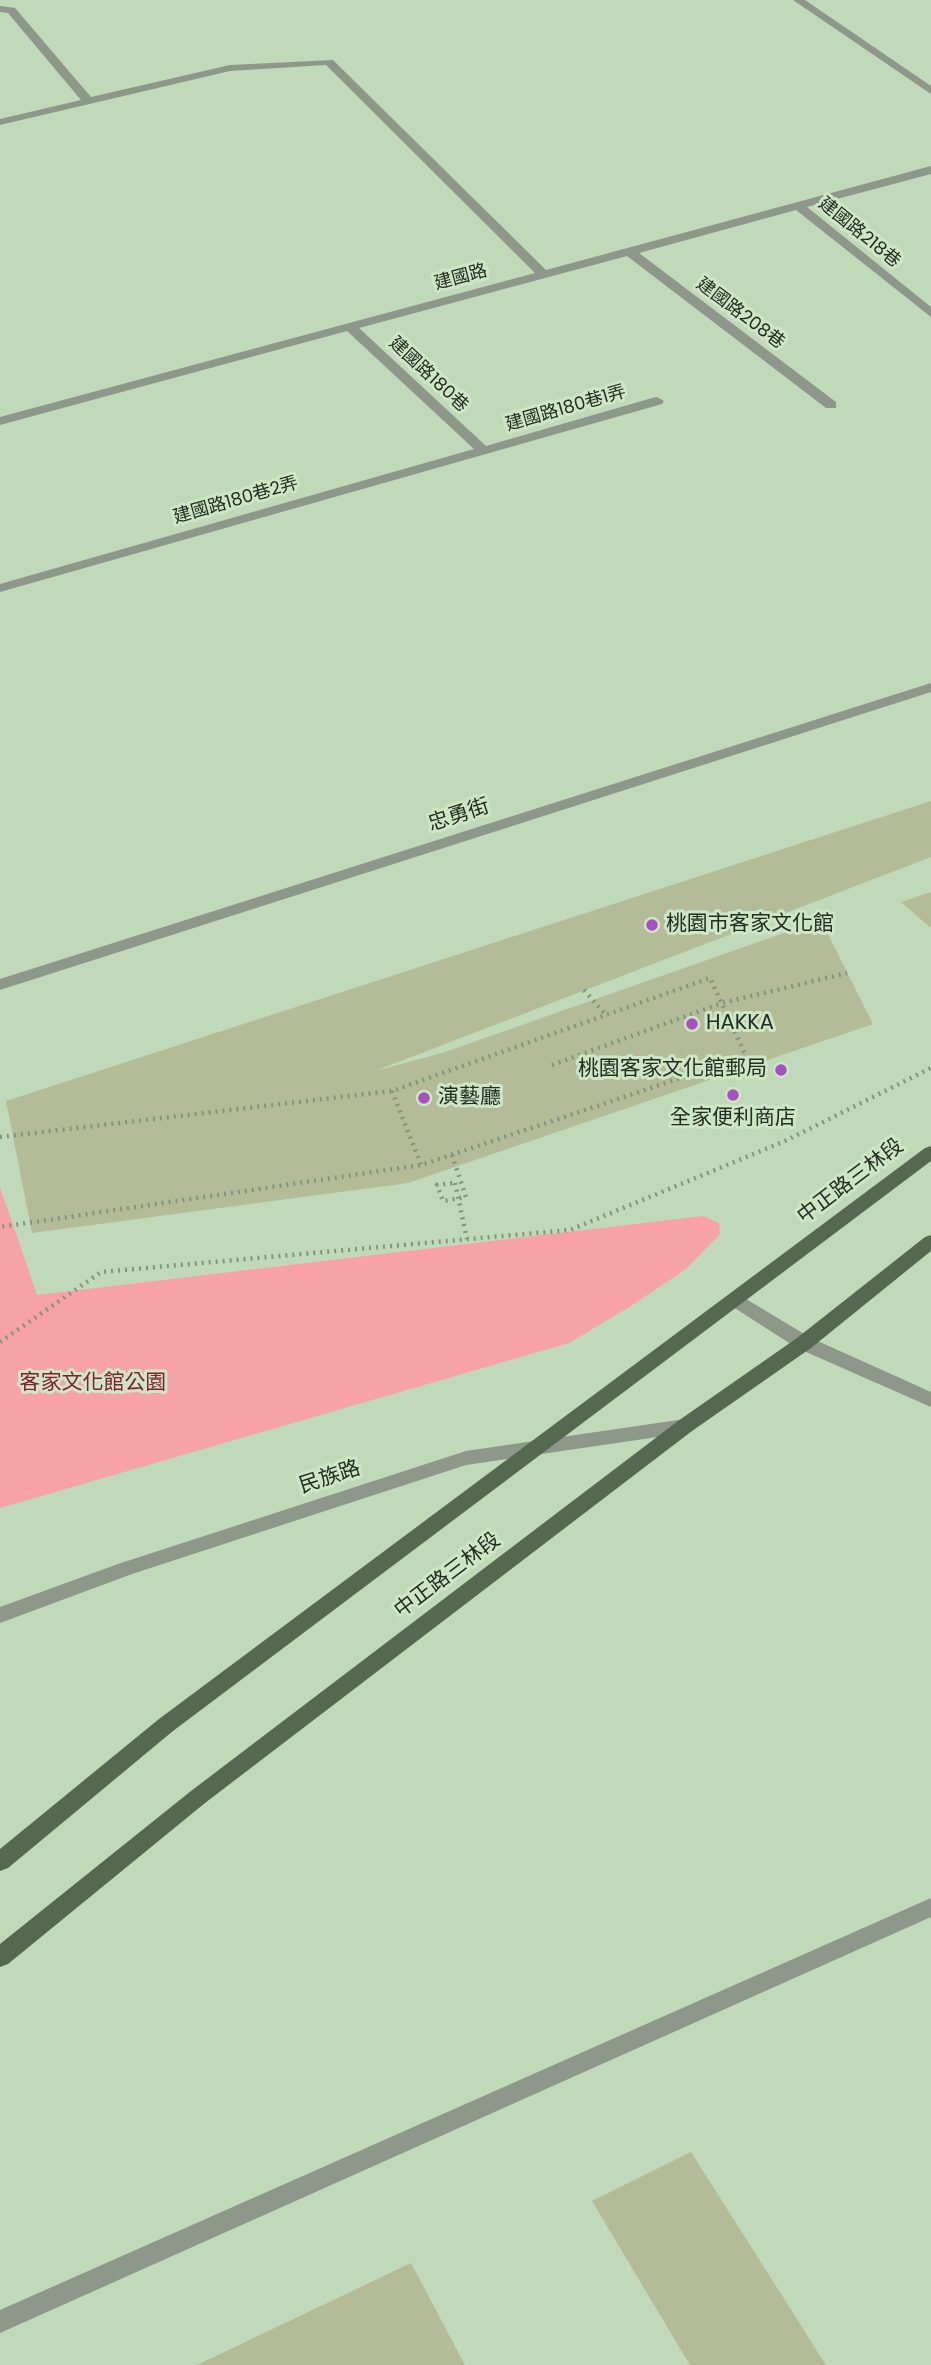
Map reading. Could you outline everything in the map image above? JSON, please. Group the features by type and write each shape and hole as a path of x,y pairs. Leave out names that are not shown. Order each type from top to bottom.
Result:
{"main road":[{"name":"中正路三林段","path":"0,1862 166,1725 931,1152"},
{"name":"中正路三林段","path":"0,1956 198,1797 685,1426 804,1343 931,1241"}],"street":[{"path":"797,0 931,90"},
{"path":"0,9 11,9 88,101"},
{"path":"0,122 230,68 329,62 543,274"},
{"name":"建國路","path":"0,421 931,170"},
{"name":"建國路218巷","path":"798,206 931,313"},
{"name":"建國路208巷","path":"629,251 831,405"},
{"name":"建國路180巷","path":"349,327 483,450"},
{"name":"建國路180巷1弄","path":"483,450 657,401"},
{"name":"建國路180巷2弄","path":"0,588 483,450"},
{"name":"忠勇街","path":"0,985 931,687"},
{"path":"736,1300 804,1343 931,1401"},
{"name":"民族路","path":"0,1615 138,1565 466,1458 540,1445 685,1426"},
{"path":"0,2322 931,1908"}],"path":[{"path":"552,1065 722,1003 847,973"},
{"path":"0,1137 392,1091 710,978 746,1056 421,1165 0,1227"},
{"path":"584,990 606,1015"},
{"path":"0,1342 101,1272 570,1230 785,1141 931,1069"},
{"path":"392,1091 421,1165"},
{"path":"452,1155 466,1197 443,1201 437,1185 455,1183 467,1239"}],"green space":[{"name":"客家文化館公園","path":"0,1187 37,1295 703,1216 719,1223 720,1234 686,1269 569,1343 0,1508"}],"building":[{"name":"演藝廳","path":"931,801 931,857 375,1071 442,1053 821,920 873,1024 408,1183 32,1233 6,1101"},
{"path":"931,892 931,928 901,902"},
{"path":"691,2152 826,2365 690,2365 592,2201"},
{"path":"411,2263 465,2365 197,2365"}],"place":[{"name":"桃園市客家文化館","path":"652,925"},
{"name":"HAKKA","path":"692,1024"},
{"name":"桃園客家文化館郵局","path":"781,1070"},
{"name":"全家便利商店","path":"733,1095"},
{"name":"演藝廳","path":"424,1098"}]}
